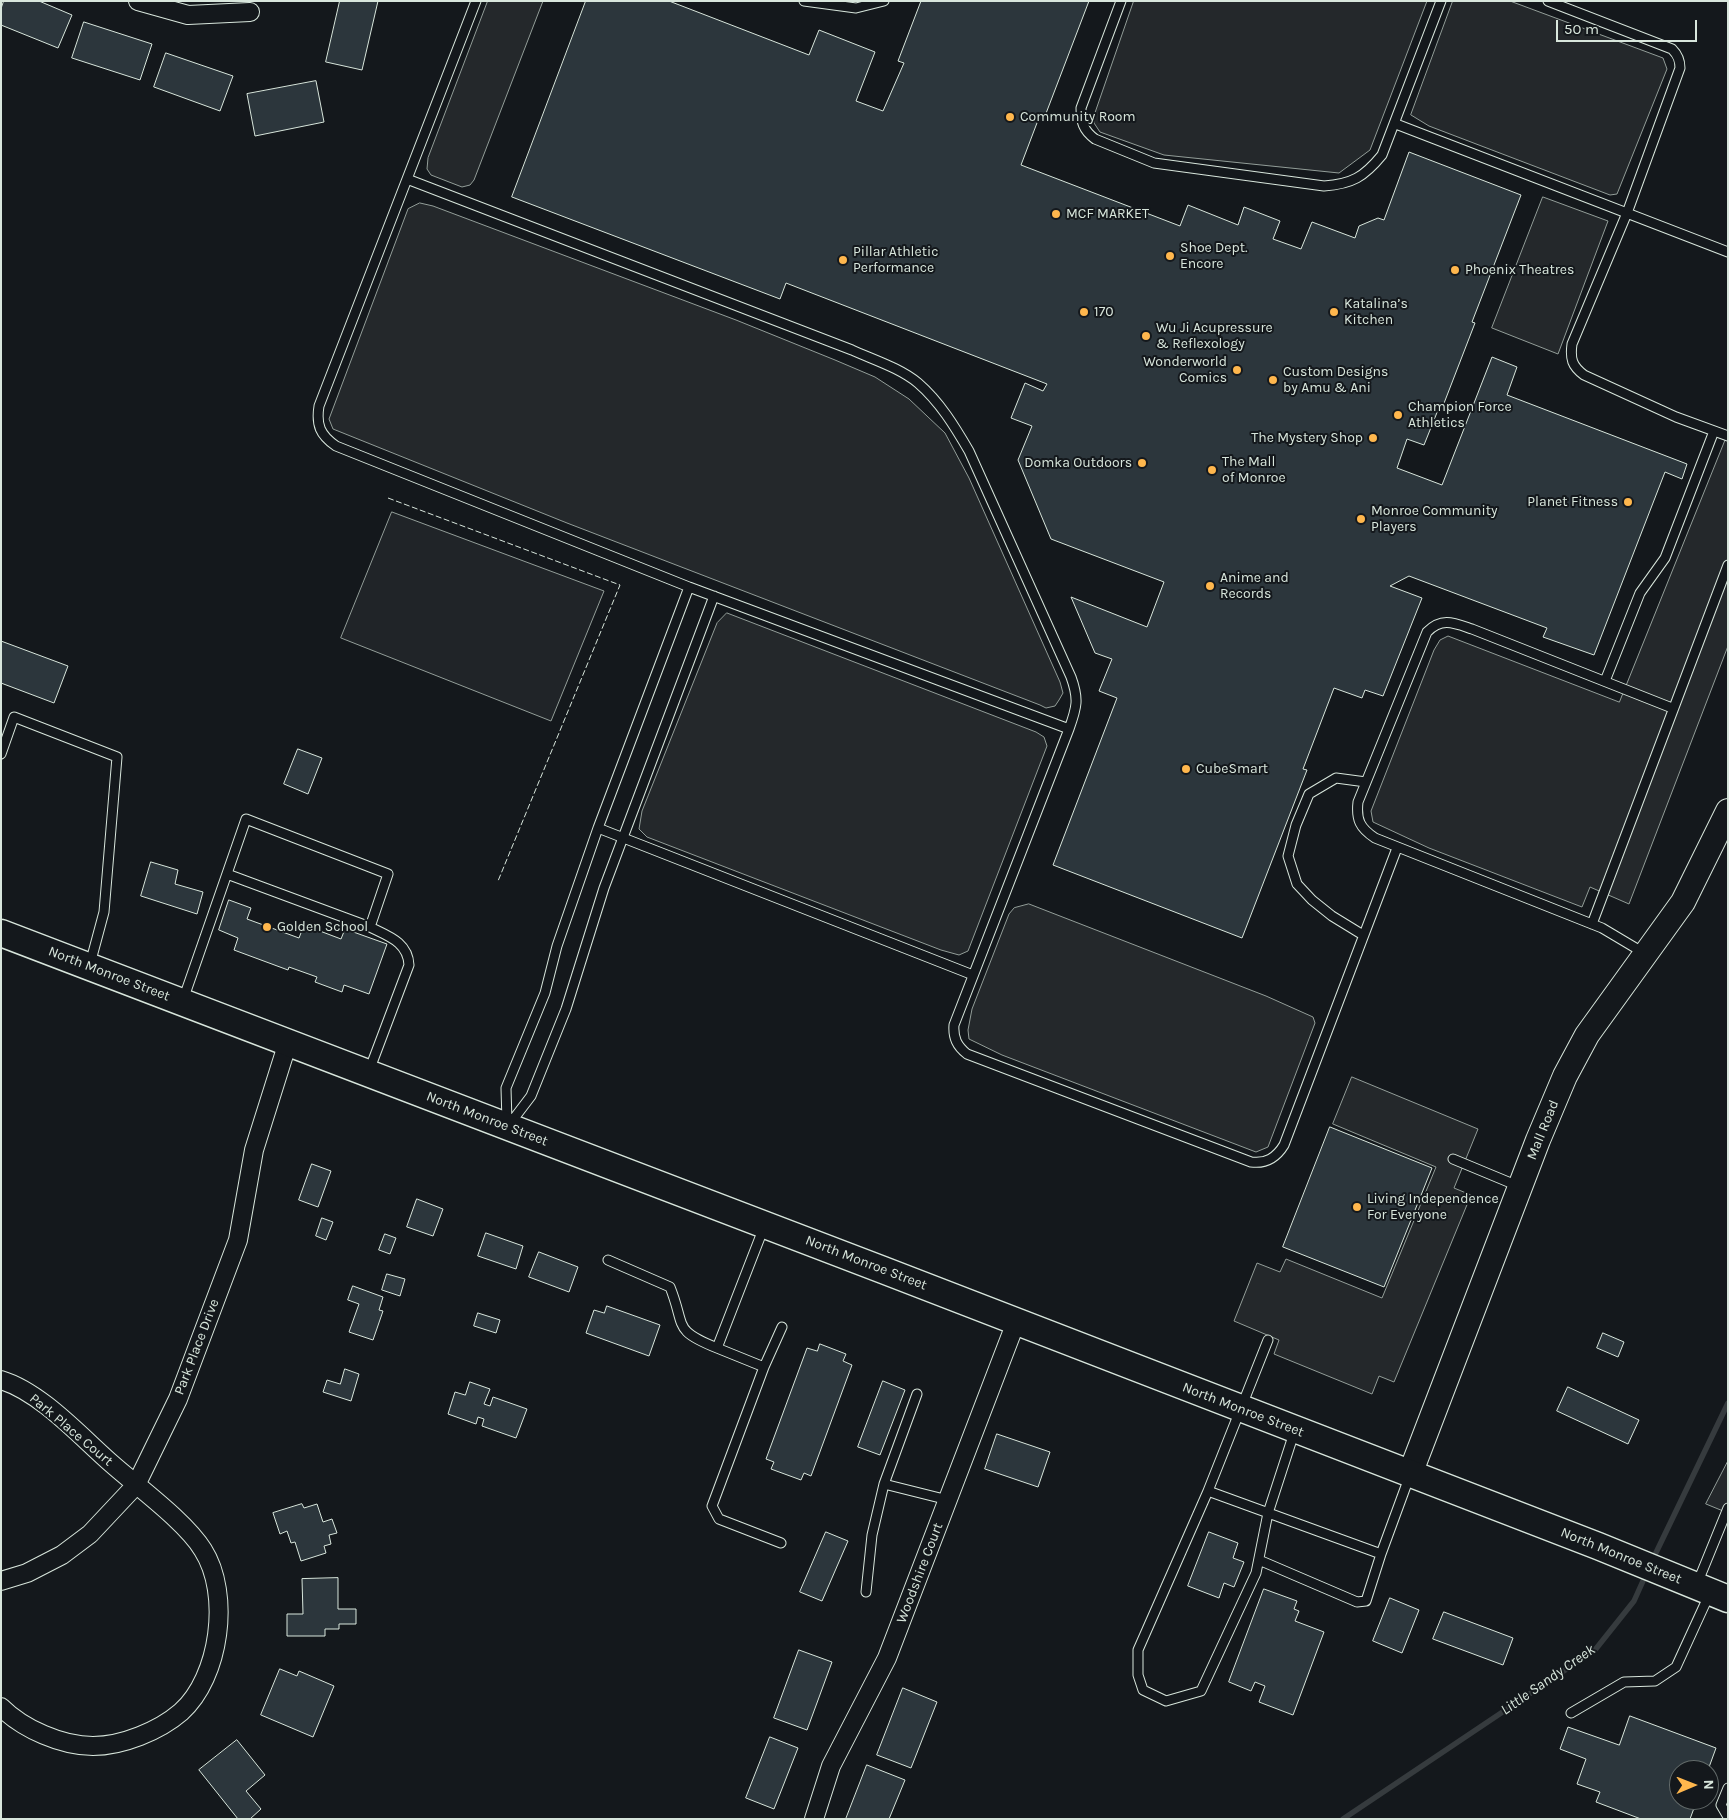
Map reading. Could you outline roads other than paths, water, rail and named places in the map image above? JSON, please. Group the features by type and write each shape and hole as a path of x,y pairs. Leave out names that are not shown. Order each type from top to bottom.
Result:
{"main road":[{"name":"North Monroe Street","path":"1,933 1598,1546 1711,1593"}],"street":[{"path":"138,1 188,15 250,12"},
{"name":"Mall Road","path":"1410,1474 1566,1076 1587,1035 1683,902 1728,811"},
{"name":"Park Place Drive","path":"1,1580 27,1573 62,1555 90,1534 136,1485 178,1399 238,1240 254,1150 288,1042"},
{"name":"Woodshire Court","path":"814,1819 831,1766 887,1658 1016,1322"},
{"name":"Park Place Court","path":"1,1380 12,1384 43,1404 177,1521 203,1550 213,1574 219,1603 219,1629 211,1663 197,1690 181,1712 154,1729 123,1741 93,1746 48,1737 10,1716 1,1707"}],"lane":[{"path":"476,1 319,406 318,428 325,438 336,446 690,587 1069,729"},
{"path":"804,1 856,8 884,1"},
{"path":"1121,1 1080,108 1082,125 1087,133 1094,139 1154,163 1324,186 1352,182 1365,173 1382,156 1396,124 1441,1"},
{"path":"1548,1 1672,49 1677,54 1680,68 1626,213 1572,344 1571,356 1573,364 1584,375 1676,417 1728,436"},
{"path":"1396,124 1728,252"},
{"path":"407,179 852,350 917,382 943,409 969,451 1071,677 1077,697 1077,707 1069,729 954,1025 955,1040 959,1048 967,1054 1237,1157 1258,1163 1273,1158 1284,1145 1397,848"},
{"path":"1605,681 1640,593 1665,558 1714,431"},
{"path":"1592,924 1672,708 1728,565"},
{"path":"508,1127 506,1088 545,993 557,946 598,828 690,587"},
{"path":"508,1127 531,1096 566,1009 604,888 714,596"},
{"path":"1646,954 1624,940 1592,924 1375,838 1359,824 1357,814 1358,802 1427,632 1442,622 1451,621 1465,626 1672,708"},
{"path":"1,754 14,717 117,757 104,912 90,967"},
{"path":"1363,935 1332,916 1312,900 1297,884 1288,856 1296,825 1309,794 1336,778 1366,782"},
{"path":"182,1002 246,820 388,874 370,927"},
{"path":"598,828 974,975"},
{"path":"227,874 370,927 402,944 409,956 409,965 368,1073"},
{"path":"1453,1159 1521,1187"},
{"path":"717,1348 765,1225"},
{"path":"608,1260 670,1287 681,1326 692,1338 764,1367"},
{"path":"781,1543 719,1519 712,1506 764,1367 782,1327"},
{"path":"1268,1340 1208,1491 1138,1650 1138,1675 1143,1690 1166,1701 1201,1691 1256,1573 1268,1513 1295,1430"},
{"path":"866,1592 872,1535 884,1484 917,1394"},
{"path":"1259,1560 1357,1602 1366,1601 1410,1474"},
{"path":"884,1484 948,1500"},
{"path":"1208,1491 1381,1554"},
{"path":"1571,1713 1624,1682 1655,1681 1676,1667 1711,1593 1728,1508"},
{"path":"1728,1788 1721,1805 1728,1816"}],"waterway":[{"name":"Little Sandy Creek","path":"1652,1561 1728,1403"},
{"name":"Little Sandy Creek","path":"1343,1819 1595,1650 1634,1601 1647,1572"}],"place":[{"name":"Community Room","path":"1010,117"},
{"name":"MCF MARKET","path":"1056,214"},
{"name":"Shoe Dept. Encore","path":"1170,256"},
{"name":"Pillar Athletic Performance","path":"843,260"},
{"name":"Phoenix Theatres","path":"1455,270"},
{"name":"170","path":"1084,312"},
{"name":"Katalina’s Kitchen","path":"1334,312"},
{"name":"Wu Ji Acupressure & Reflexology","path":"1146,336"},
{"name":"Wonderworld Comics","path":"1237,370"},
{"name":"Custom Designs by Amu & Ani","path":"1273,380"},
{"name":"Champion Force Athletics","path":"1398,415"},
{"name":"The Mystery Shop","path":"1373,438"},
{"name":"Domka Outdoors","path":"1142,463"},
{"name":"The Mall of Monroe","path":"1212,470"},
{"name":"Planet Fitness","path":"1628,502"},
{"name":"Monroe Community Players","path":"1361,519"},
{"name":"Anime and Records","path":"1210,586"},
{"name":"CubeSmart","path":"1186,769"},
{"name":"Golden School","path":"267,927"},
{"name":"Living Independence For Everyone","path":"1357,1207"}]}
